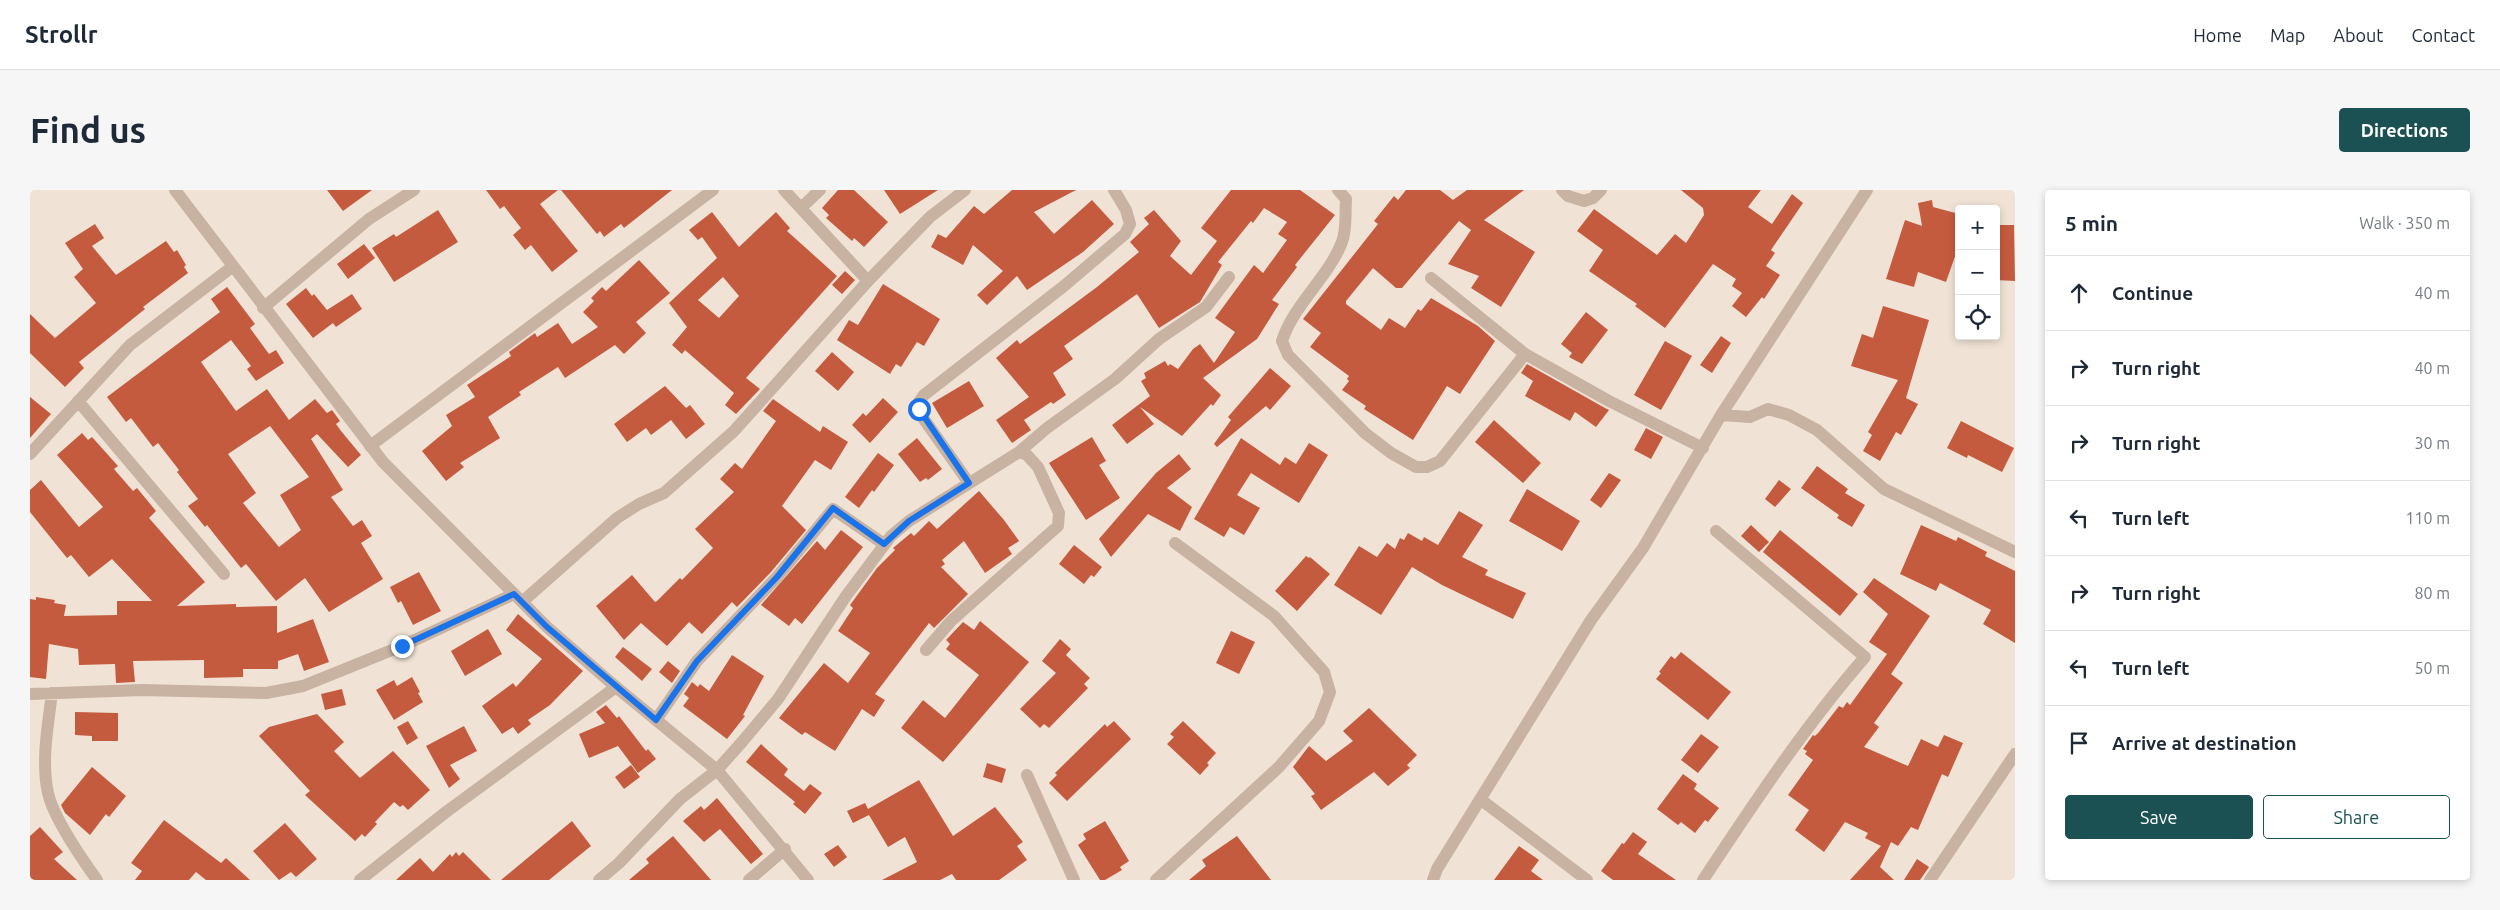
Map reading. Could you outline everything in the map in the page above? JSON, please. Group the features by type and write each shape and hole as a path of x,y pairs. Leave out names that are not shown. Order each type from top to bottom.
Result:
{"street":[{"path":"174,190 370,446 518,598 616,688 716,770 785,850 808,880"},
{"path":"263,308 369,219 414,190"},
{"path":"370,446 712,190"},
{"path":"784,190 868,281"},
{"path":"801,208 820,190"},
{"path":"30,694 142,690 266,693 303,686 518,598 617,518 638,504 664,493 734,431 868,281 930,217 964,190"},
{"path":"969,483 921,415 919,402 924,395 1064,286 1125,234 1130,224 1126,210 1114,190"},
{"path":"1338,190 1346,199 1343,240 1286,329 1282,342 1288,355 1365,433 1391,453 1416,467 1427,467 1434,464 1440,461 1525,354"},
{"path":"1562,190 1568,196 1584,201 1593,198 1601,190"},
{"path":"1433,880 1480,799 1591,620 1643,548 1721,415 1867,190"},
{"path":"30,454 130,345 232,267"},
{"path":"599,880 619,863 680,799 716,770 778,699 846,596 884,544 909,521 1019,452 1047,428 1115,379 1159,339 1206,306 1229,277"},
{"path":"1431,278 1525,354 1609,402 1703,448"},
{"path":"78,401 224,574"},
{"path":"1721,415 1750,417 1768,409 1789,415 1817,430 1884,489 2015,552"},
{"path":"926,650 951,621 1058,526 1060,513 1038,467 1027,455 1019,452"},
{"path":"656,720 697,661 777,577 833,508 884,544"},
{"path":"1703,880 1751,807 1828,700 1866,657 1716,531"},
{"path":"1156,880 1279,767 1319,721 1330,692 1324,672 1274,616 1175,543"},
{"path":"360,880 446,812 616,688"},
{"path":"52,693 46,765 47,792 52,807 96,880"},
{"path":"1930,880 2015,754"},
{"path":"1027,776 1074,880"},
{"path":"1480,799 1587,880"},
{"path":"749,880 785,850"}],"building":[{"path":"327,190 372,190 343,211"},
{"path":"486,190 558,190 540,204 578,251 552,272 531,245 525,250 513,235 521,228 504,206 500,209"},
{"path":"561,190 672,190 624,228 621,224 604,237 600,231 597,234"},
{"path":"838,190 854,190 888,222 864,247 854,238 852,241 826,218 829,215 822,208"},
{"path":"884,190 938,190 900,214"},
{"path":"1012,190 1076,190 1034,212 1054,234 1092,200 1114,224 1083,252 1027,290 1017,276 987,305 977,295 1003,271 973,245 963,265 931,247 938,234 946,238 974,206 984,214"},
{"path":"1231,190 1300,190 1335,215 1295,265 1297,267 1272,300 1279,304 1257,339 1203,378 1221,395 1213,406 1211,404 1182,436 1140,407 1154,424 1127,444 1112,425 1150,396 1141,381 1146,378 1144,373 1165,361 1168,366 1170,364 1178,369 1193,349 1200,344 1214,363 1235,332 1215,318 1254,265 1263,273 1287,240 1278,234 1287,222 1264,208 1218,262 1222,265 1200,302 1159,328 1137,294 1064,346 1073,359 1053,373 1066,395 1053,404 1051,402 1024,420 1031,430 1012,443 996,420 1029,397 996,358 1017,340 1020,344 1097,287 1139,252 1130,242 1149,224 1144,218 1154,210 1181,241 1170,256 1191,275 1217,241 1201,228"},
{"path":"1406,190 1440,190 1453,200 1467,190 1524,190 1484,220 1535,252 1501,307 1471,288 1479,276 1448,264 1471,230 1459,221 1402,288 1396,288 1373,268 1346,301 1346,304 1381,330 1389,318 1405,328 1418,309 1421,311 1431,298 1478,326 1495,341 1460,394 1447,386 1413,440 1364,409 1366,406 1342,390 1349,381 1347,379 1349,376 1310,347 1321,333 1303,319 1378,224 1374,221 1394,196 1398,200"},
{"path":"1681,190 1761,190 1748,207 1772,224 1792,194 1803,203 1771,250 1775,253 1766,266 1780,275 1764,299 1762,297 1746,317 1732,306 1742,293 1732,286 1736,279 1713,264 1665,328 1635,306 1637,304 1589,271 1603,250 1577,231 1594,209 1657,255 1675,234 1686,243 1704,215 1703,208"},
{"path":"1932,200 1933,207 1955,213 1955,256 1946,282 1918,272 1914,287 1886,279 1905,220 1922,226 1918,203"},
{"path":"438,210 458,242 394,282 372,248 394,234 396,237"},
{"path":"712,212 739,247 776,212 790,228 787,231 837,276 746,378 760,389 736,414 725,405 734,393 685,350 682,354 672,345 687,327 669,303 717,258 702,237 698,240 689,230","holes":["723,277 739,296 719,318 698,300"]},
{"path":"95,224 104,238 92,246 116,275 166,241 174,252 177,250 186,265 184,267 188,273 143,307 145,309 79,362 84,368 65,387 30,353 30,314 55,338 96,303 74,277 83,269 65,243"},
{"path":"2000,225 2014,225 2015,281 2000,280"},
{"path":"364,244 375,258 348,279 337,264"},
{"path":"639,260 670,293 636,322 646,333 624,354 615,345 565,378 558,367 519,392 521,395 488,417 500,438 460,463 464,467 446,481 422,451 452,426 446,415 475,397 467,385 511,356 509,352 535,333 537,337 558,323 572,344 598,327 583,312 594,301 591,298 602,287 606,291"},
{"path":"845,271 855,280 842,294 832,285"},
{"path":"883,284 940,319 924,346 917,342 901,367 896,364 890,374 837,340 849,320 858,325"},
{"path":"227,287 255,324 250,328 269,354 276,350 284,363 256,381 247,369 251,366 231,340 201,362 236,411 267,389 289,420 315,399 327,413 332,410 340,421 336,424 361,455 348,467 317,434 311,439 343,490 331,497 353,526 362,520 372,536 361,543 383,579 329,612 305,578 276,601 246,564 241,568 207,525 205,527 188,506 198,499 158,443 153,447 131,418 126,422 107,397 220,312 211,299","holes":["270,426 309,477 280,495 301,530 279,547 243,503 256,493 228,454"]},
{"path":"306,288 312,296 314,294 327,310 352,294 362,309 336,327 333,323 313,338 286,304"},
{"path":"1883,306 1929,320 1906,398 1918,404 1901,435 1896,432 1880,461 1863,451 1872,435 1868,432 1898,380 1851,366 1862,334 1873,338"},
{"path":"1586,312 1608,330 1582,364 1569,357 1572,353 1561,344"},
{"path":"1721,336 1731,343 1712,373 1700,365"},
{"path":"1665,341 1692,356 1661,410 1634,395"},
{"path":"832,352 854,372 838,391 815,371"},
{"path":"1527,364 1609,410 1596,427 1575,412 1570,421 1525,396 1533,381 1521,373"},
{"path":"1270,368 1291,386 1270,410 1266,406 1217,447 1214,444 1231,420 1228,417"},
{"path":"969,381 984,406 947,428 932,403"},
{"path":"665,386 686,408 690,405 705,424 686,439 671,420 651,435 646,428 627,442 614,424"},
{"path":"30,397 51,414 30,438"},
{"path":"883,398 898,412 870,443 852,425 863,413 866,416"},
{"path":"773,399 820,432 823,426 848,442 831,470 815,460 782,506 806,530 771,572 737,607 732,602 702,634 689,622 667,646 641,623 624,640 596,606 632,575 655,602 680,578 682,580 713,548 695,529 734,492 720,479 735,463 742,469 776,421 763,411"},
{"path":"1494,420 1541,463 1523,483 1475,442"},
{"path":"1961,421 2014,448 2002,472 1968,455 1967,458 1947,448"},
{"path":"1646,428 1663,437 1651,459 1634,450"},
{"path":"82,433 88,440 92,437 118,466 114,469 133,491 137,488 156,511 149,518 205,582 177,606 236,604 236,607 277,606 277,633 313,619 329,662 304,671 298,654 278,661 278,669 243,669 243,677 204,678 204,660 133,661 135,682 116,683 115,664 79,665 78,649 49,644 46,679 30,677 30,599 36,600 36,597 55,600 54,603 66,605 64,616 117,615 117,601 152,601 112,559 89,577 71,555 67,558 30,512 30,490 41,480 79,527 103,507 57,455"},
{"path":"1092,437 1106,461 1099,465 1120,498 1086,520 1049,463"},
{"path":"917,438 942,469 928,480 926,478 920,482 898,454"},
{"path":"1241,438 1280,465 1285,457 1296,464 1309,443 1328,455 1299,503 1251,473 1237,495 1260,508 1244,535 1230,527 1224,537 1194,519"},
{"path":"878,453 894,465 874,492 872,490 859,508 845,497"},
{"path":"1179,454 1191,469 1167,488 1192,507 1180,531 1148,514 1111,557 1099,539 1156,473"},
{"path":"1817,466 1848,489 1845,493 1865,505 1852,527 1837,518 1839,515 1801,488"},
{"path":"1609,473 1621,480 1601,508 1590,500"},
{"path":"1779,480 1791,489 1775,507 1765,499"},
{"path":"1527,489 1580,521 1562,551 1509,521"},
{"path":"979,491 1019,541 1008,548 1012,554 985,573 964,541 942,560 945,564 941,567 968,594 934,628 929,623 875,694 885,700 874,717 862,709 835,751 805,732 802,735 779,718 824,663 848,683 870,653 838,631 853,608 850,605 877,568 895,550 893,548 911,533 914,536 929,521 937,529"},
{"path":"1459,511 1483,525 1462,557 1488,570 1485,575 1526,593 1513,619 1442,585 1412,567 1381,615 1334,585 1359,546 1377,557 1387,543 1395,549 1400,538 1404,540 1408,533 1422,541 1424,537 1438,545"},
{"path":"1751,525 1769,542 1759,552 1741,536"},
{"path":"1921,525 1956,541 1958,537 1987,552 1985,556 2015,571 2015,643 1983,624 1991,610 1940,583 1936,591 1900,574"},
{"path":"841,530 863,547 802,624 795,618 789,626 761,605 817,541 825,550"},
{"path":"1780,530 1858,594 1840,616 1763,552"},
{"path":"1074,545 1102,567 1094,577 1091,575 1084,584 1059,564"},
{"path":"1306,556 1310,557 1330,574 1297,611 1275,591"},
{"path":"419,572 441,611 413,625 401,601 398,603 390,587"},
{"path":"1874,578 1930,616 1891,674 1903,683 1874,723 1879,727 1864,747 1908,766 1921,739 1938,747 1944,735 1963,743 1948,777 1942,774 1918,830 1911,827 1898,846 1891,842 1880,867 1894,880 1850,880 1881,846 1865,838 1868,833 1845,822 1824,852 1795,830 1809,810 1788,795 1813,760 1805,754 1807,751 1803,749 1839,706 1843,708 1847,702 1850,705 1887,654 1869,642 1888,614 1863,592"},
{"path":"518,614 583,671 550,705 528,720 531,724 518,734 513,727 502,734 482,706 513,683 516,687 542,659 506,630"},
{"path":"980,621 1029,662 943,762 901,728 923,700 945,718 979,675 946,649 950,644 946,640 963,622 974,630"},
{"path":"488,629 502,654 465,676 451,651"},
{"path":"1231,631 1255,642 1239,674 1216,663"},
{"path":"1060,639 1071,649 1066,655 1090,678 1084,684 1088,688 1049,728 1044,724 1040,728 1020,709 1056,673 1042,661"},
{"path":"623,647 652,669 642,681 615,657"},
{"path":"1681,652 1731,692 1708,720 1656,679 1671,656 1675,659"},
{"path":"732,655 764,676 743,715 745,716 727,739 683,706 689,698 684,694 692,682 698,687 700,684 709,691"},
{"path":"668,661 680,671 672,683 659,672"},
{"path":"412,677 423,702 394,720 376,690 394,680 397,686"},
{"path":"342,689 346,705 325,710 321,694"},
{"path":"606,705 617,718 619,716 646,751 648,749 656,759 638,773 618,746 589,758 579,734 605,723 596,712"},
{"path":"1369,708 1417,755 1407,765 1410,768 1388,786 1374,772 1321,810 1311,796 1315,794 1293,767 1309,746 1326,761 1353,741 1343,731"},
{"path":"75,712 118,713 118,741 92,741 92,736 75,735"},
{"path":"317,714 344,742 334,751 360,778 393,751 430,790 408,810 403,805 400,807 394,802 375,822 377,824 365,837 362,834 355,841 305,795 310,791 259,736 269,727"},
{"path":"408,721 418,738 407,745 397,727"},
{"path":"1114,721 1131,739 1067,801 1049,783 1057,775 1055,773 1105,724 1107,727"},
{"path":"1183,721 1216,753 1200,775 1167,744 1174,737 1170,734"},
{"path":"464,726 477,751 450,765 460,779 449,788 426,746"},
{"path":"1701,734 1719,747 1698,773 1681,760"},
{"path":"761,744 788,769 784,775 804,791 810,784 822,793 805,814 793,804 795,802 746,762"},
{"path":"987,763 1006,769 1002,783 983,777"},
{"path":"631,765 640,777 624,789 615,777"},
{"path":"92,767 126,796 109,817 106,814 90,835 65,813 61,805"},
{"path":"1683,774 1697,784 1694,789 1719,808 1708,822 1705,820 1695,833 1681,822 1678,825 1657,809"},
{"path":"919,780 953,836 995,807 1023,842 1017,846 1027,860 999,880 956,880 952,874 940,880 882,880 917,862 905,837 888,847 869,815 853,823 847,811 865,803 868,809"},
{"path":"717,798 763,854 751,864 720,829 704,842 683,821 701,806 704,810"},
{"path":"164,820 221,863 226,858 250,880 206,880 196,872 189,880 135,880 142,871 131,863"},
{"path":"572,821 591,846 549,880 501,880"},
{"path":"1105,821 1129,861 1120,867 1122,870 1105,880 1100,880 1078,845 1086,839 1083,834"},
{"path":"285,823 317,859 296,877 291,872 279,880 253,851"},
{"path":"40,827 63,852 54,859 77,880 30,880 30,836"},
{"path":"1633,832 1647,842 1638,854 1676,880 1613,880 1601,871 1622,843 1624,844"},
{"path":"673,836 711,880 629,880 649,863 646,859"},
{"path":"1237,836 1271,880 1189,880 1206,866 1202,860"},
{"path":"838,845 847,857 834,867 824,854"},
{"path":"1519,846 1539,860 1531,871 1543,880 1494,880"},
{"path":"456,852 459,856 463,852 491,880 396,880 420,858 433,872 450,854 452,857"},
{"path":"1917,859 1929,867 1920,880 1904,880"}],"route":[{"path":"402,646 514,594 547,627 616,688 656,720 697,661 726,628 777,577 833,508 884,544 909,521 969,483 921,415 919,409"}]}
